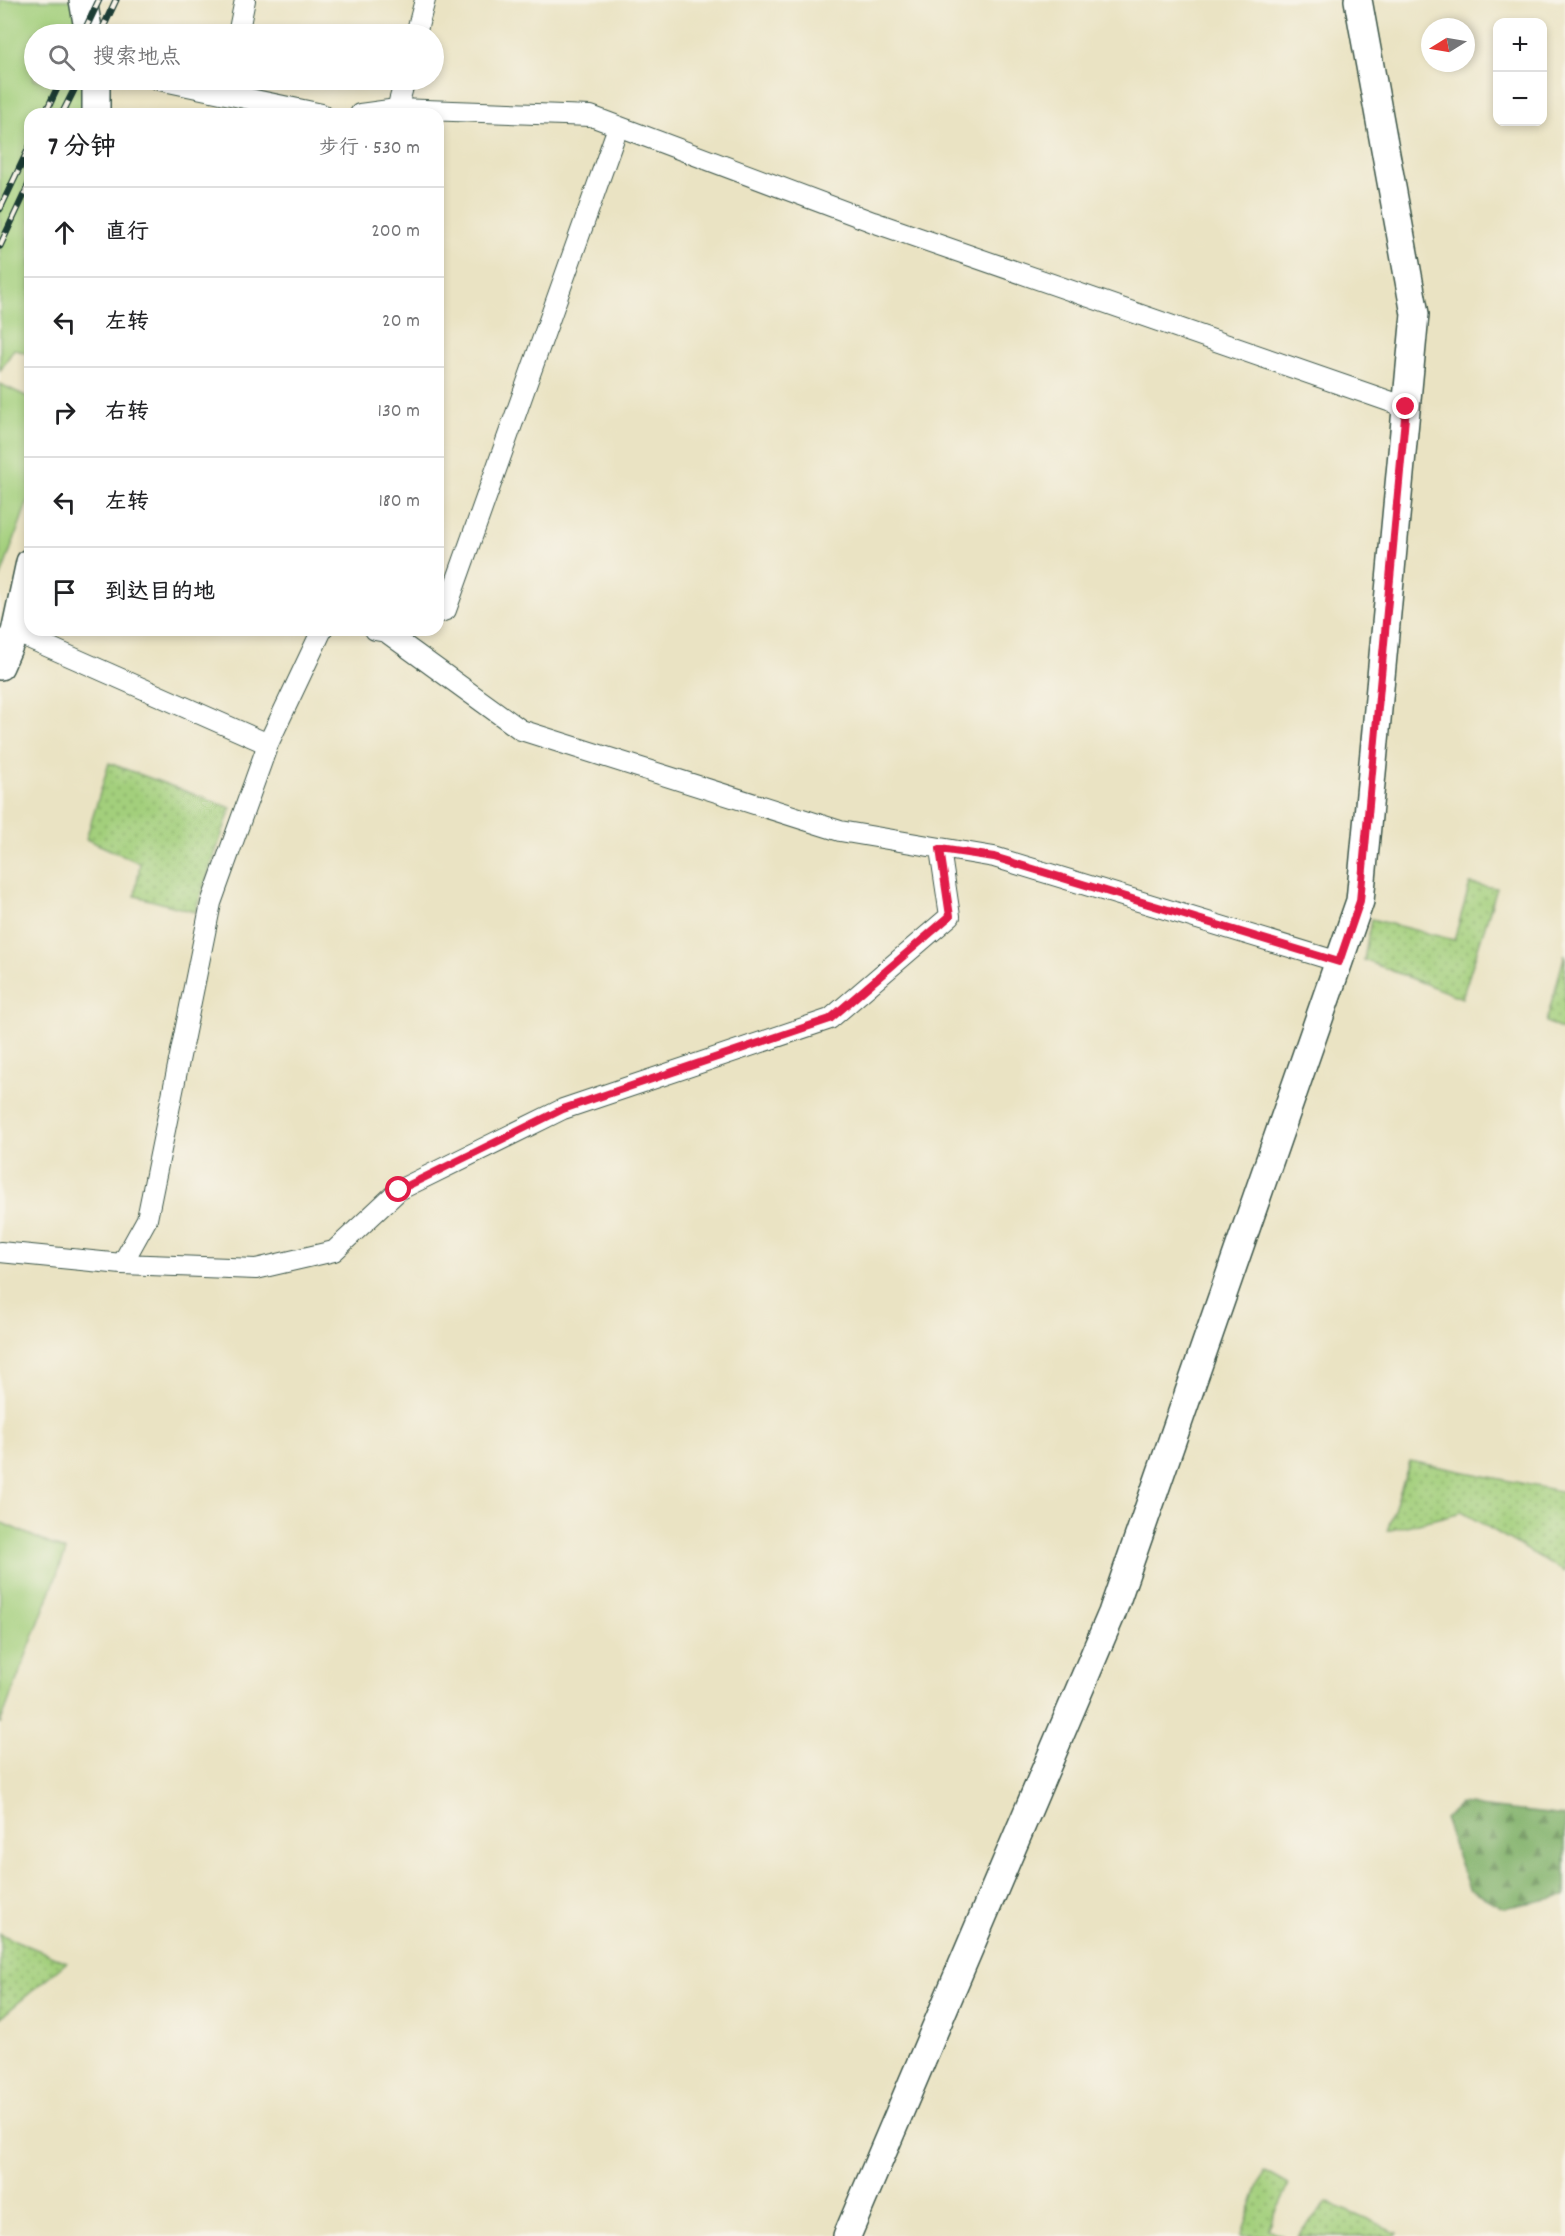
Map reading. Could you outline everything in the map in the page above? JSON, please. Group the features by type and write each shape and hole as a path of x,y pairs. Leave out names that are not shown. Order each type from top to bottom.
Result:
{"main road":[{"path":"83,0 87,24"},
{"path":"847,2236 1112,1613 1360,901 1415,314 1358,0"},
{"path":"96,90 96,108"},
{"path":"0,666 15,632 24,590"}],"street":[{"path":"240,24 245,0"},
{"path":"419,24 425,0"},
{"path":"237,90 301,108"},
{"path":"397,108 402,90"},
{"path":"444,111 591,116 873,222 1406,407"},
{"path":"444,611 618,127"},
{"path":"15,632 268,744"},
{"path":"122,1264 147,1219 211,903 268,744 319,636"},
{"path":"391,636 521,730 840,831 994,857 1339,962"},
{"path":"0,1252 122,1264 256,1269 334,1251 399,1190 563,1109 830,1019 950,916 940,849"}],"green space":[{"path":"0,0 79,0 83,24 24,24 24,90 91,90 92,108 24,108 24,353 14,349 0,371"},
{"path":"0,384 24,395 24,512 0,579"},
{"path":"109,763 231,808 195,912 135,896 140,863 86,839"},
{"path":"1470,884 1497,888 1462,998 1364,960 1371,919 1454,940"},
{"path":"1565,954 1565,1031 1546,1022"},
{"path":"1410,1461 1565,1492 1565,1572 1462,1512 1387,1531"},
{"path":"0,1522 66,1551 0,1724"},
{"path":"1460,1804 1565,1816 1565,1896 1503,1908 1469,1889 1444,1819"},
{"path":"0,1934 67,1962 0,2018"},
{"path":"1264,2171 1289,2185 1268,2229 1283,2236 1241,2236"},
{"path":"1327,2202 1397,2233 1395,2236 1297,2236"}],"railway":[{"path":"88,24 99,0"},
{"path":"105,24 116,0"},
{"path":"48,108 56,90"},
{"path":"65,108 74,90"},
{"path":"0,209 24,159"},
{"path":"0,246 24,195"}],"route":[{"path":"399,1190 563,1109 830,1019 950,916 940,849 994,857 1339,962 1360,901 1406,407"}]}
